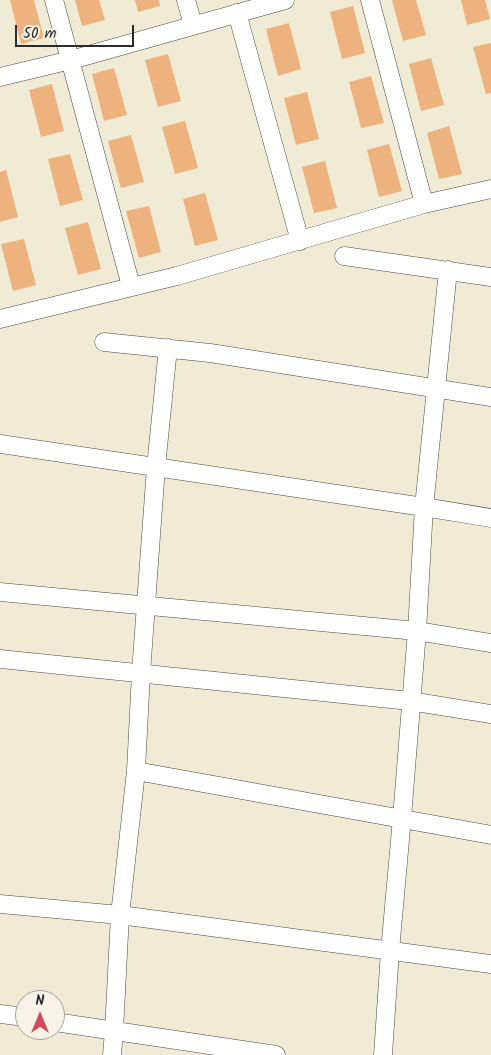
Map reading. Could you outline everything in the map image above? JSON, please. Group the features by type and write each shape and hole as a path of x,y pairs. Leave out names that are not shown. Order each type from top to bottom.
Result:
{"street":[{"path":"54,0 131,286"},
{"path":"186,0 193,25"},
{"path":"0,77 71,60 237,13 260,3 285,0"},
{"path":"370,0 424,204"},
{"path":"237,13 300,241"},
{"path":"1,314 177,276 424,204 491,190"},
{"path":"344,256 491,277"},
{"path":"383,1055 424,507 448,270"},
{"path":"104,342 210,353 491,397"},
{"path":"112,1055 120,915 136,771 140,673 156,467 168,348"},
{"path":"0,444 491,518"},
{"path":"0,592 416,631 491,643"},
{"path":"0,659 410,701 491,714"},
{"path":"136,771 491,835"},
{"path":"0,904 120,915 491,964"},
{"path":"0,1014 15,1016"},
{"path":"65,1024 276,1055"}],"building":[{"path":"10,0 34,0 44,38 21,44"},
{"path":"75,0 99,0 105,20 82,26"},
{"path":"135,0 159,0 160,6 138,12"},
{"path":"392,0 416,0 426,35 403,41"},
{"path":"461,0 485,0 490,19 467,25"},
{"path":"353,6 365,53 342,59 330,12"},
{"path":"289,23 301,69 278,76 266,29"},
{"path":"491,43 491,93 486,94 473,47"},
{"path":"168,54 181,101 158,107 145,60"},
{"path":"431,58 444,105 421,111 409,64"},
{"path":"114,68 127,115 104,121 92,74"},
{"path":"371,76 384,123 361,128 349,82"},
{"path":"52,84 64,131 41,137 29,90"},
{"path":"307,92 319,139 296,145 284,98"},
{"path":"185,121 198,168 175,174 162,127"},
{"path":"449,126 462,174 439,179 427,133"},
{"path":"131,135 144,182 121,188 108,141"},
{"path":"389,144 402,191 379,197 367,150"},
{"path":"70,154 83,200 60,206 48,159"},
{"path":"325,161 337,208 314,213 302,167"},
{"path":"6,170 18,217 0,222 0,172"},
{"path":"205,193 218,240 195,246 183,199"},
{"path":"149,206 161,252 139,258 126,211"},
{"path":"88,222 101,269 78,275 65,228"},
{"path":"24,239 36,285 13,291 1,244"}]}
